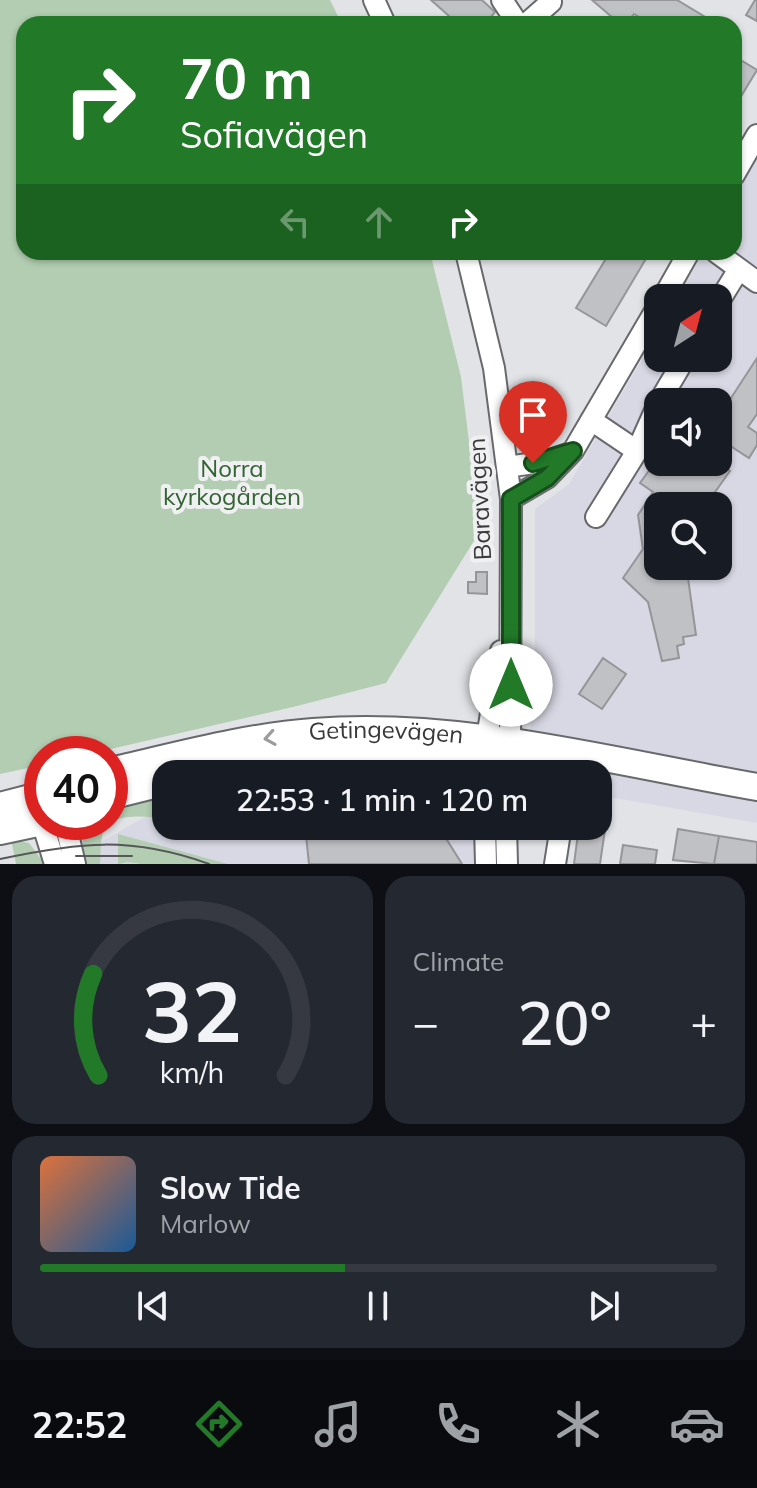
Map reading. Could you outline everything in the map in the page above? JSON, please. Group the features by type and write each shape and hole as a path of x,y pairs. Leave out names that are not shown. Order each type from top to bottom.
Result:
{"main road":[{"name":"Getingevägen","path":"128,767 226,745 311,732 387,730 497,758"},
{"name":"Getingevägen","path":"302,760 349,751 420,752 757,787"},
{"path":"612,779 757,805"},
{"path":"128,792 152,786"},
{"path":"0,806 24,808"},
{"path":"0,831 24,818"}],"street":[{"path":"535,16 551,2"},
{"path":"742,161 757,135"},
{"name":"Baravägen","path":"468,260 494,368 511,499 510,602 497,758"},
{"path":"671,284 684,260"},
{"path":"727,260 757,282"},
{"path":"730,284 739,269"},
{"path":"511,499 547,478 573,451 644,330"},
{"path":"591,420 637,451"},
{"path":"596,517 644,436"},
{"path":"507,467 547,461 573,451"},
{"path":"48,840 55,864"},
{"path":"69,840 75,864"},
{"path":"485,840 486,864"},
{"path":"506,840 507,864"},
{"path":"555,864 559,840"}],"shaded area":[{"path":"757,159 757,823 612,797 612,760 527,760 535,683 535,509 569,484 644,356 644,372 732,372 732,284 685,284 698,260 742,260 742,184"},
{"path":"152,813 152,840 477,840 476,864 62,864 104,840 128,840 128,827"}],"green space":[{"name":"Norra kyrkogården","path":"0,0 330,0 338,16 16,16 16,260 432,260 461,377 480,531 386,683 128,745 128,736 24,736 24,769 0,774"},
{"path":"152,796 152,817 128,817 128,802"},
{"path":"128,837 228,864 128,862 118,864 118,840 128,840"},
{"path":"11,839 29,843 45,864 16,864"},
{"path":"82,840 102,840 100,864 84,864"}],"building":[{"path":"431,0 482,0 495,12 492,16 449,16"},
{"path":"592,0 677,0 704,16 634,14 611,16"},
{"path":"757,0 757,21 746,15"},
{"path":"742,61 757,70 742,95"},
{"path":"605,260 645,260 606,326 576,308"},
{"path":"757,358 757,414 748,427 757,433 757,445 749,458 732,447 732,396"},
{"path":"645,476 726,476 715,492 653,492 640,483"},
{"path":"644,506 644,580 688,580 696,635 683,637 684,644 677,646 679,658 662,661 648,602 623,578 643,549 638,515"},
{"path":"476,572 487,572 487,594 468,593 468,582 476,582"},
{"path":"603,658 626,674 602,709 579,694"},
{"path":"678,829 719,836 714,864 673,860"},
{"path":"719,836 757,842 757,864 714,864"},
{"path":"306,840 447,840 462,864 309,864"},
{"path":"577,840 603,840 600,864 574,864"},
{"path":"623,845 657,850 655,864 620,864"}],"tram line":[{"path":"0,859 55,849 105,845 155,849 209,864"},
{"path":"76,856 132,856"}],"route":[{"path":"511,685 511,499 523,495 547,478 573,451 533,463"}]}
